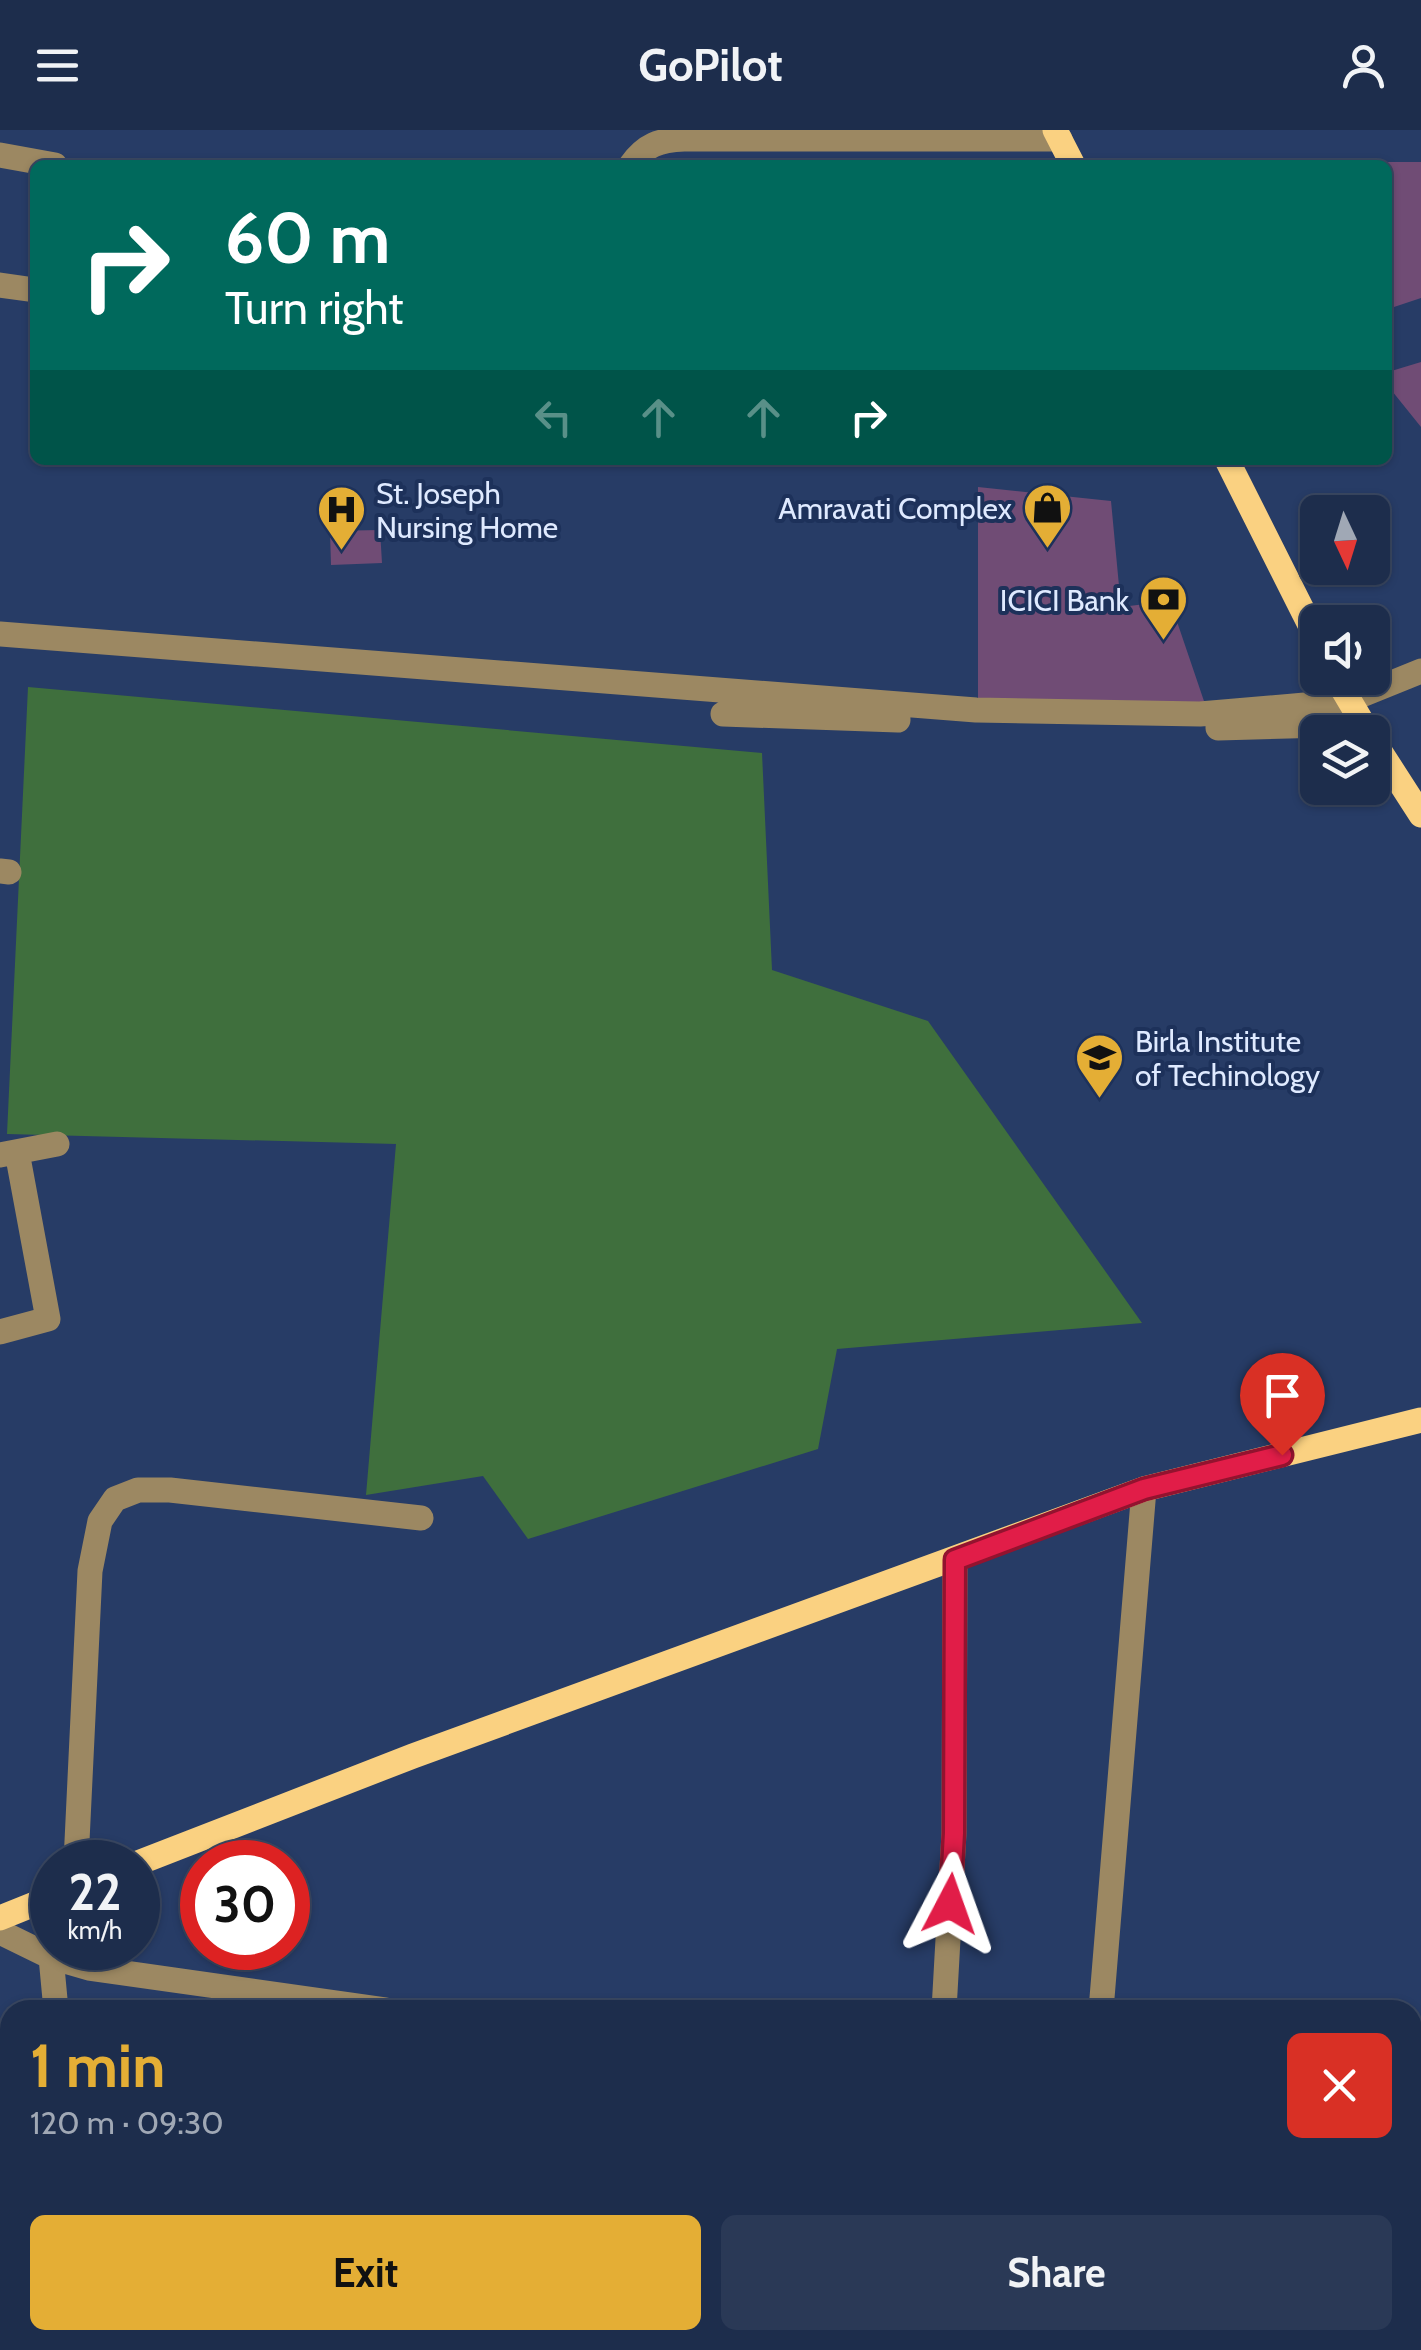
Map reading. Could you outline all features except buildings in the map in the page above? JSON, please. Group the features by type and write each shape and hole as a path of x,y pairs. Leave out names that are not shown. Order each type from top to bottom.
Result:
{"main road":[{"path":"1057,135 1070,160"},
{"path":"1229,465 1300,606"},
{"path":"1390,766 1421,815"},
{"path":"160,1855 414,1756 1144,1489 1421,1420"},
{"path":"0,1918 30,1906"}],"street":[{"path":"634,160 642,149 663,140 1057,135"},
{"path":"0,155 30,160"},
{"path":"0,285 30,289"},
{"path":"0,634 976,710 1200,714 1308,695"},
{"path":"1390,679 1421,672"},
{"path":"723,714 1300,731"},
{"path":"0,1332 48,1319 8,1153 57,1144"},
{"path":"1101,2000 1144,1489"},
{"path":"77,1840 90,1571 100,1520 115,1499 138,1490 170,1490 422,1518"},
{"path":"945,2000 954,1833 955,1560"},
{"path":"0,1932 30,1946"},
{"path":"52,1970 55,2000"},
{"path":"103,1970 315,2000"}],"green space":[{"path":"28,687 762,753 772,970 928,1021 1142,1323 837,1349 818,1449 528,1539 483,1476 366,1495 396,1144 7,1134"}],"place":[{"name":"Amravati Complex","path":"1047,550"},
{"name":"St. Joseph Nursing Home","path":"341,552"},
{"name":"ICICI Bank","path":"1164,642"},
{"name":"Birla Institute of Techinology","path":"1100,1100"}],"route":[{"path":"950,1904 955,1560 1144,1489 1282,1455"}]}
